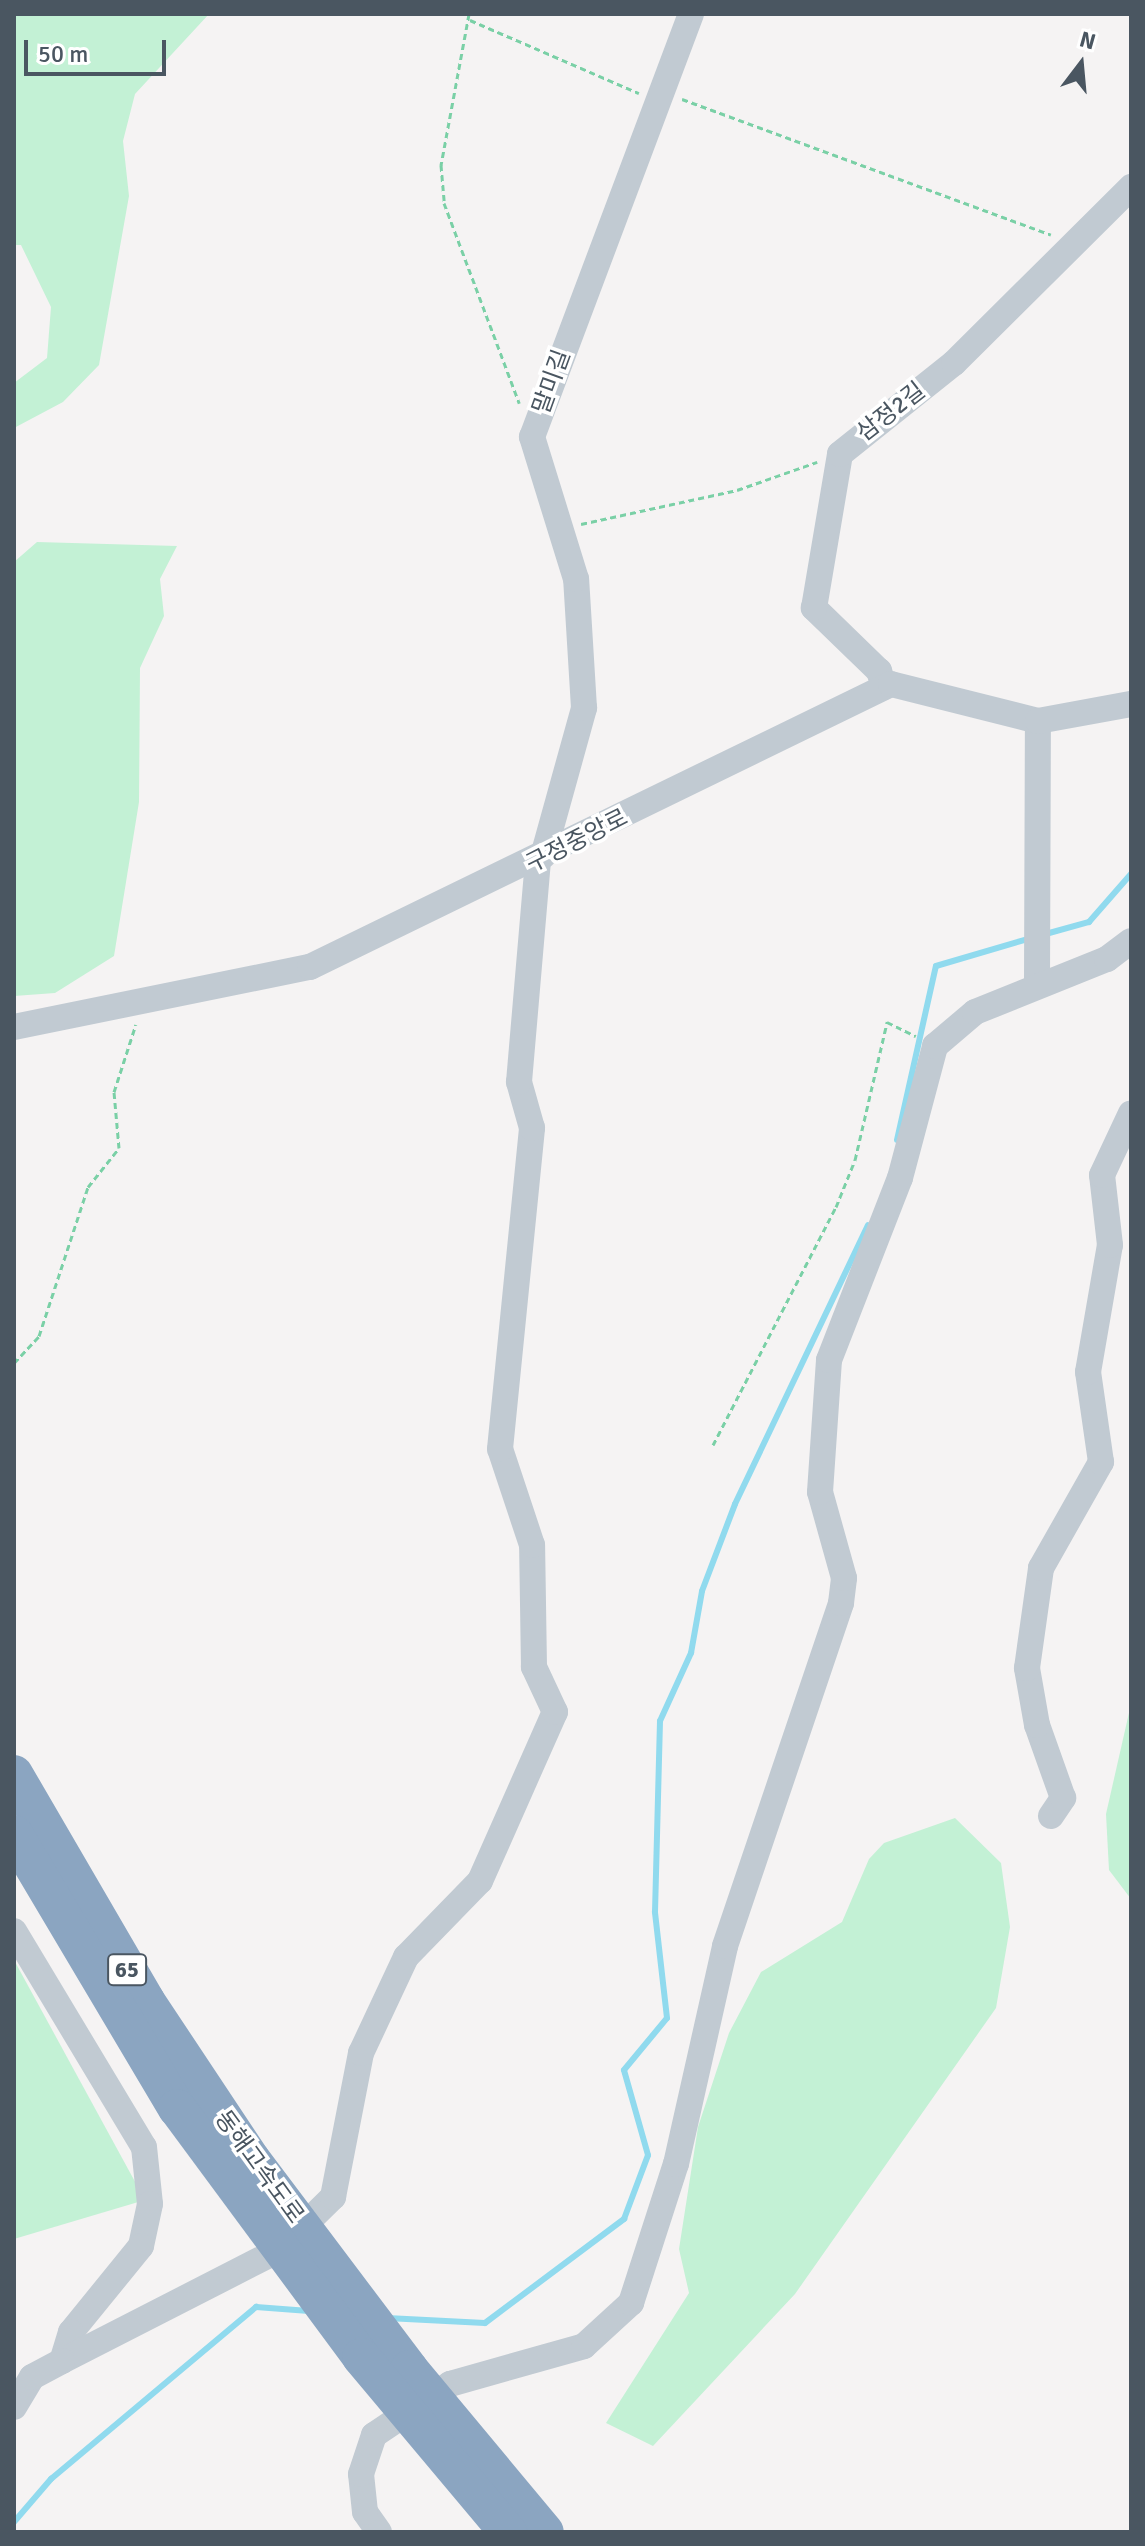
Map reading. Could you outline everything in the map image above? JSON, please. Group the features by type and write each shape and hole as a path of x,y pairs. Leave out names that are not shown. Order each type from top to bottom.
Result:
{"highway":[{"name":"동해고속도로","path":"14,1774 237,2165"},
{"name":"동해고속도로","path":"14,1834 87,1965 237,2165 502,2512 545,2532"}],"street":[{"name":"말미길","path":"14,2407 32,2377 279,2250 333,2197 361,2053 414,1945 480,1881 555,1712 534,1667 532,1545 500,1449 532,1128 519,1082 541,859 584,708 576,579 532,437 691,14"},
{"name":"삼정2길","path":"884,687 879,671 814,608 840,454 954,363 1131,187"},
{"path":"884,687 1038,721 1127,701"},
{"name":"구정중앙로","path":"14,1027 310,967 541,859 884,687"},
{"path":"1036,974 1038,721"},
{"path":"379,2532 365,2512 361,2474 374,2435 450,2384 584,2346 631,2303 679,2152 725,1946 841,1603 844,1578 820,1492 829,1360 900,1178 935,1046 975,1012 1036,974 1107,959 1130,945"},
{"path":"1051,1816 1063,1798 1037,1725 1027,1668 1041,1568 1101,1462 1088,1372 1110,1245 1102,1175 1131,1113"},
{"path":"14,1931 144,2147 150,2204 141,2246 71,2332 62,2361"}],"path":[{"path":"532,437 444,203 441,165 469,17 659,96 1077,244"},
{"path":"562,530 737,490 840,454"},
{"path":"14,1363 39,1336 88,1187 119,1148 114,1092 148,1000"},
{"path":"713,1445 836,1207 855,1160 887,1022 928,1042"},
{"path":"14,1676 14,1711"}],"green space":[{"path":"14,14 209,14 135,94 123,141 129,196 99,365 63,402 14,428 14,383 47,358 51,307 21,245 14,245"},
{"path":"37,542 177,546 160,579 164,616 140,668 139,802 114,956 55,993 14,996 14,562"},
{"path":"1131,1704 1131,1899 1109,1870 1106,1814"},
{"path":"955,1818 1001,1863 1010,1927 996,2008 795,2294 653,2446 606,2423 689,2293 679,2249 698,2127 729,2033 761,1972 842,1922 869,1859 884,1843"},
{"path":"14,1960 145,2200 14,2239"}],"waterway":[{"path":"1042,935 1089,922 1131,874"},
{"path":"897,1140 936,966 1031,938"},
{"path":"387,2318 485,2323 624,2219 648,2155 624,2070 667,2018 655,1912 660,1721 691,1653 702,1591 735,1504 868,1225"},
{"path":"14,2522 51,2479 256,2307 309,2311"}]}
